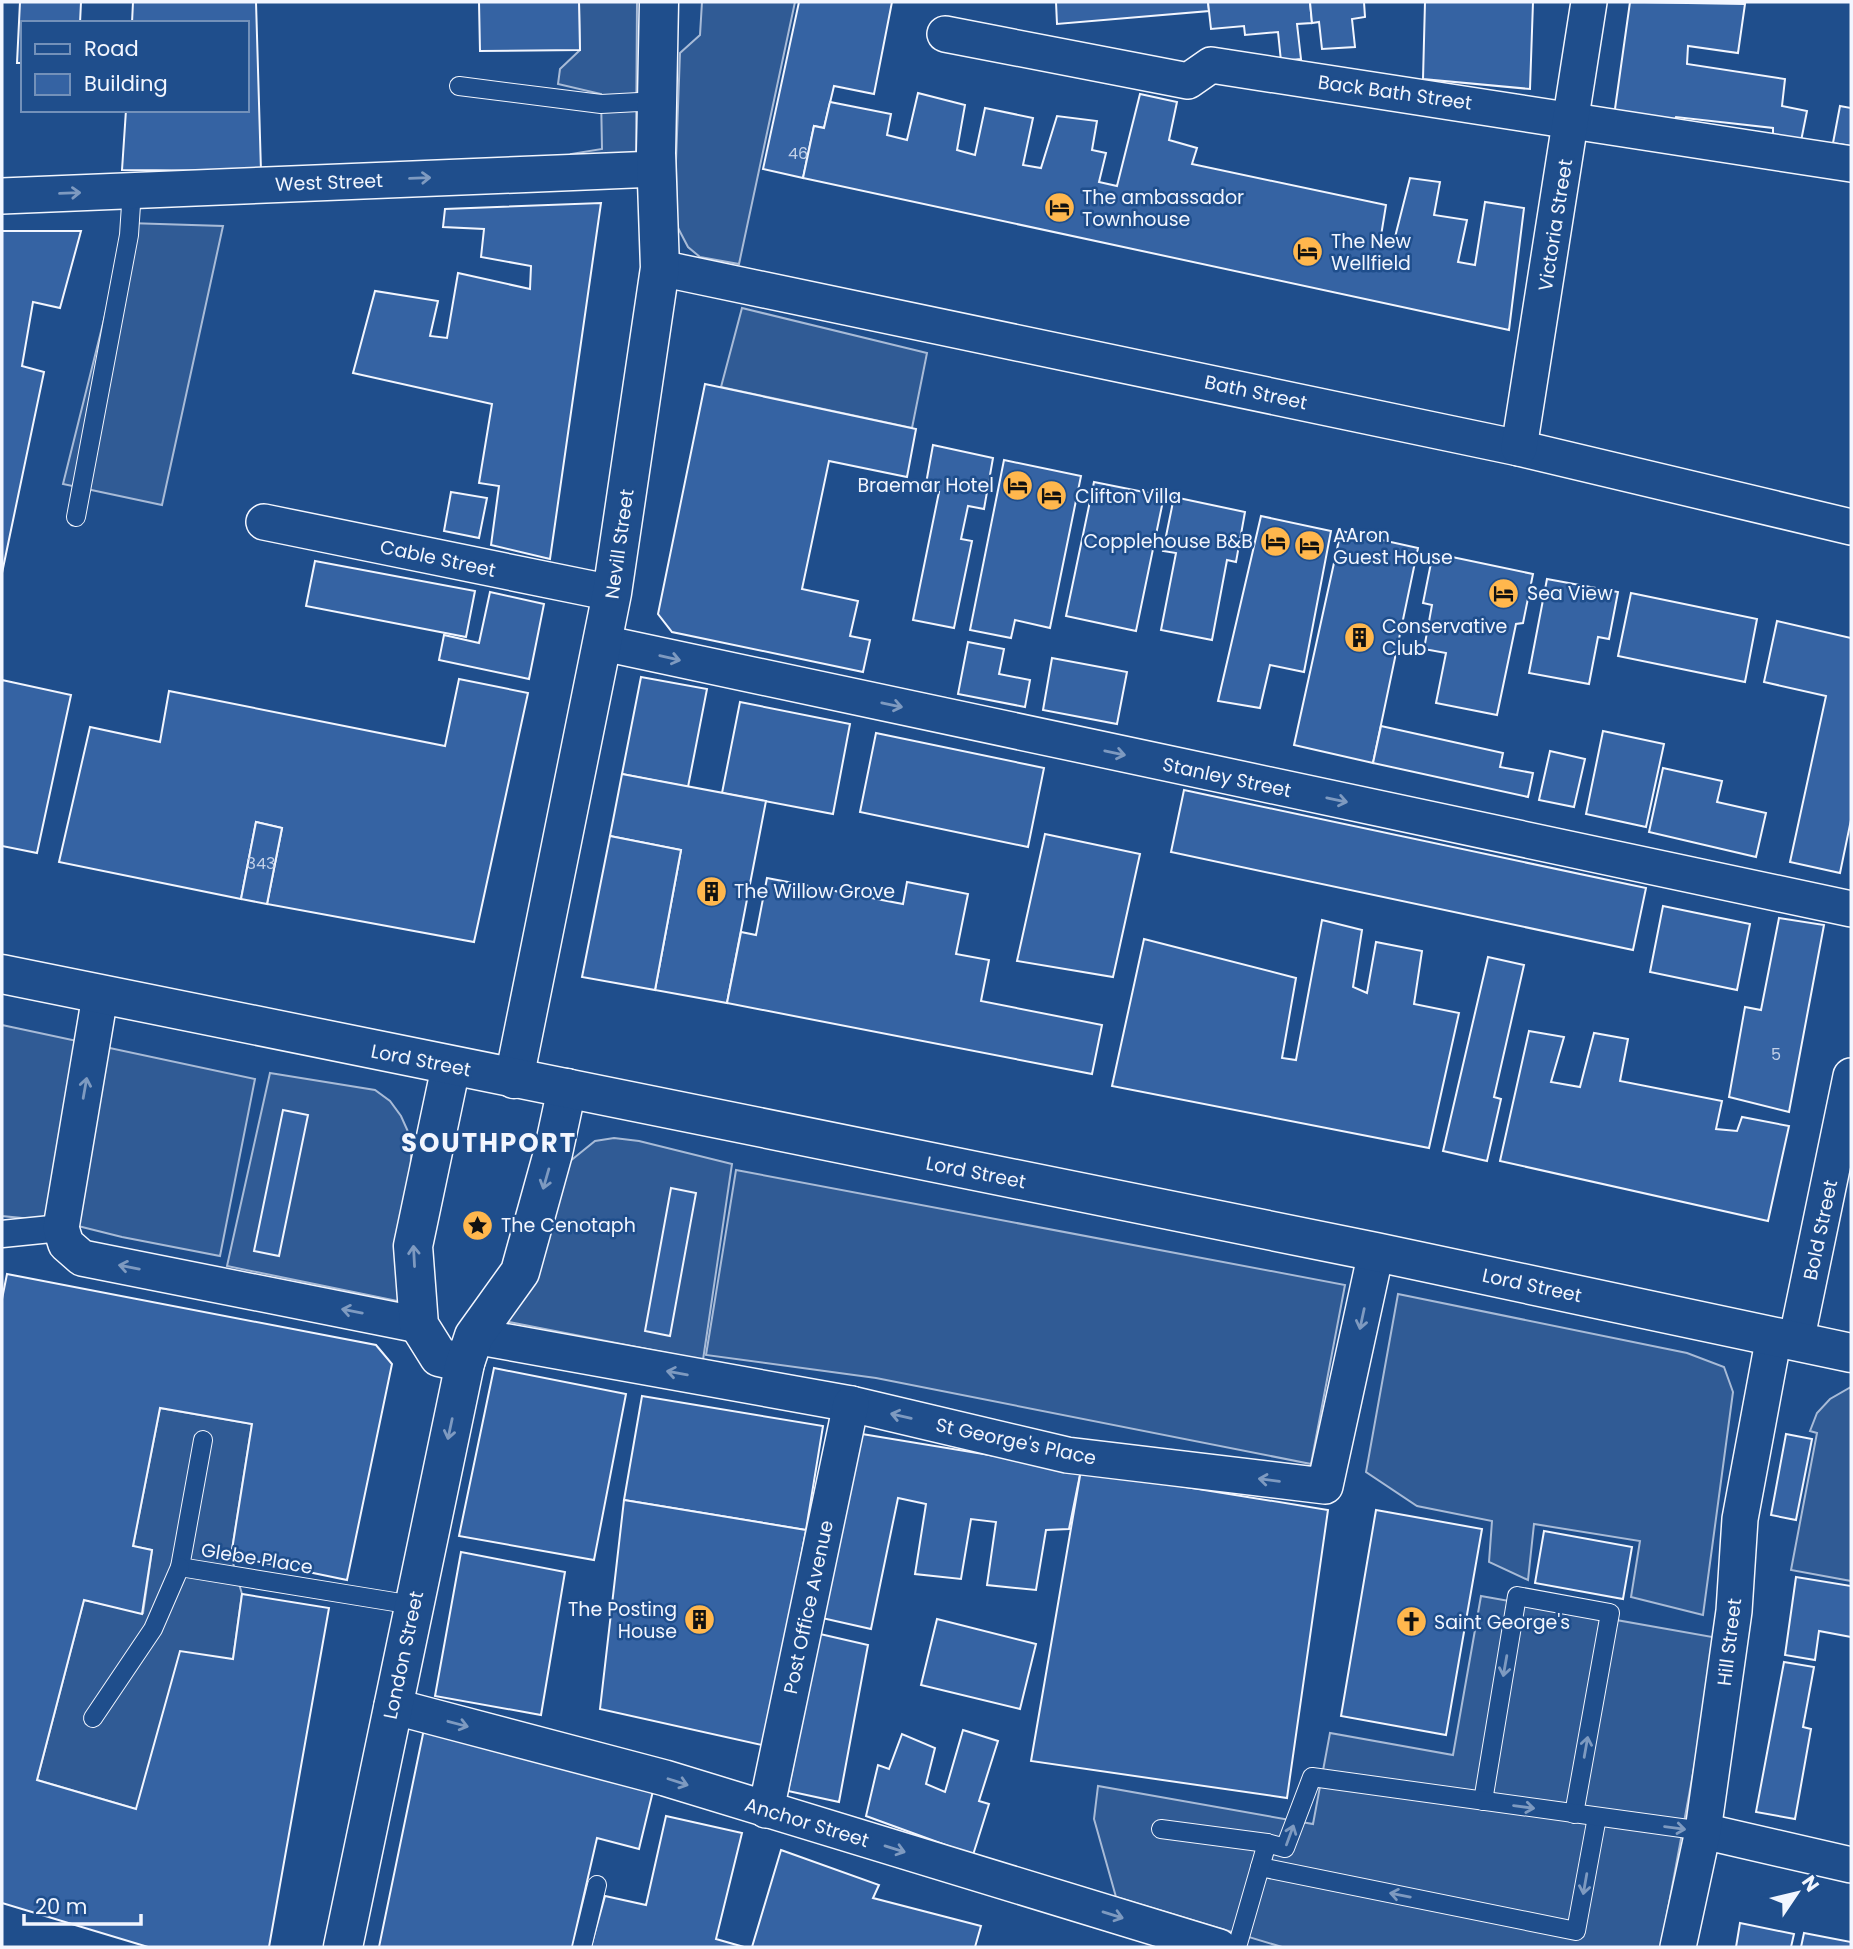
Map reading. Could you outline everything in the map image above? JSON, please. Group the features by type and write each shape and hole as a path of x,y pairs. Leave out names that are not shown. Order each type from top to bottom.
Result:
{"main road":[{"name":"Nevill Street","path":"514,1079 603,643 660,268 656,169 659,2"},
{"name":"Lord Street","path":"2,974 100,996 1376,1252 1851,1353"},
{"path":"451,1066 413,1246 419,1325 459,1352 520,1272 553,1153 567,1088"},
{"name":"London Street","path":"343,1947 392,1706 400,1603 459,1352"},
{"path":"322,1947 400,1603"}],"street":[{"name":"Victoria Street","path":"1518,448 1573,118 1589,2"},
{"name":"Back Bath Street","path":"945,34 1188,80 1210,65 1573,118 1851,163"},
{"name":"West Street","path":"2,196 656,169"},
{"name":"Bath Street","path":"660,268 1518,448 1851,527"},
{"name":"Cable Street","path":"264,522 612,593"},
{"name":"Stanley Street","path":"603,643 1851,909"},
{"path":"100,996 61,1228 66,1244 82,1258 419,1325"},
{"name":"Bold Street","path":"1785,1339 1851,1076"},
{"path":"2,1234 61,1228"},
{"name":"St George's Place","path":"459,1352 851,1404 1067,1455 1325,1486 1376,1252"},
{"name":"Hill Street","path":"1678,1947 1703,1831 1734,1611 1740,1519 1785,1339"},
{"name":"Post Office Avenue","path":"766,1810 851,1404"},
{"name":"Anchor Street","path":"392,1706 665,1778 1219,1947"},
{"path":"1703,1831 1851,1865"}],"lane":[{"path":"460,86 601,104 658,101"},
{"path":"76,517 129,235 132,190"},
{"name":"Glebe Place","path":"203,1440 180,1567 400,1603"},
{"path":"93,1718 153,1629 180,1567"},
{"path":"1483,1801 1517,1596 1610,1613 1574,1814"},
{"path":"1161,1829 1267,1843 1285,1848 1312,1777 1703,1831"},
{"path":"1260,1867 1576,1931 1597,1817"},
{"path":"1237,1947 1267,1843"},
{"path":"582,1947 597,1885"}],"shaded area":[{"path":"579,2 637,2 636,153 574,168 571,154 602,149 601,94 558,84 560,69 580,50"},
{"path":"702,2 795,2 739,264 700,257 688,247 677,226 676,161 680,53 700,35"},
{"path":"128,223 223,226 162,505 63,484"},
{"path":"742,308 927,353 912,428 721,387"},
{"path":"2,1025 255,1079 220,1256 62,1222 2,1216"},
{"path":"270,1073 375,1090 390,1101 401,1116 410,1136 411,1156 407,1303 227,1266"},
{"path":"614,1138 639,1141 732,1164 703,1360 504,1321 564,1166 595,1141"},
{"path":"736,1170 1345,1285 1311,1464 876,1378 706,1355"},
{"path":"1398,1294 1687,1353 1724,1367 1733,1392 1703,1615 1631,1597 1640,1541 1534,1524 1528,1580 1489,1562 1492,1521 1417,1506 1366,1472"},
{"path":"1851,1387 1851,1581 1791,1570 1817,1433 1810,1431 1817,1413 1830,1399"},
{"path":"160,1408 252,1424 231,1556 242,1594 233,1659 136,1809 37,1780 84,1600 143,1613 152,1550 133,1546"},
{"path":"1481,1596 1718,1638 1661,1947 1282,1947 1116,1897 1094,1819 1098,1786 1313,1824 1330,1733 1453,1755"}],"building":[{"path":"20,2 81,2 80,21 21,21 21,63 17,63"},
{"path":"133,2 256,2 261,171 122,170 126,112 248,112 248,21 132,21"},
{"path":"479,2 579,2 580,50 480,51"},
{"path":"799,2 892,2 874,94 834,86 824,128 814,126 803,178 763,169"},
{"path":"1056,2 1208,2 1209,11 1057,24"},
{"path":"1208,2 1310,2 1312,23 1297,24 1301,59 1281,61 1278,32 1245,35 1244,26 1211,29"},
{"path":"1310,2 1364,2 1365,17 1352,19 1355,47 1322,49 1319,22 1312,23"},
{"path":"1425,2 1533,2 1530,89 1423,79"},
{"path":"1630,2 1745,4 1738,53 1688,46 1687,64 1785,79 1782,106 1807,111 1800,146 1773,141 1773,128 1676,117 1673,124 1614,116"},
{"path":"918,93 965,105 957,150 975,155 985,108 1033,118 1023,165 1041,168 1057,116 1097,121 1092,150 1106,153 1099,182 1117,186 1140,94 1177,102 1169,140 1197,148 1192,164 1386,205 1380,242 1393,245 1410,178 1440,182 1434,215 1467,220 1458,262 1475,265 1485,202 1524,208 1509,330 803,178 814,126 824,128 830,102 891,114 887,135 907,140"},
{"path":"1840,106 1851,108 1851,146 1833,143"},
{"path":"601,203 550,559 491,545 499,486 479,483 492,404 353,373 375,291 438,301 430,336 447,338 458,273 530,289 531,266 481,257 484,229 443,227 445,209"},
{"path":"2,231 81,231 60,308 33,302 22,366 44,372 2,573"},
{"path":"705,384 916,429 907,477 829,461 802,589 858,601 850,636 870,640 863,672 672,632 658,614"},
{"path":"933,445 993,458 984,509 968,506 961,539 972,541 954,628 913,620 939,492 925,489"},
{"path":"1004,460 1081,476 1050,628 1015,620 1011,638 970,630"},
{"path":"1094,482 1164,496 1136,631 1066,616"},
{"path":"451,492 487,498 479,538 444,531"},
{"path":"1174,497 1245,512 1236,562 1227,560 1212,640 1161,630 1176,553 1163,551"},
{"path":"1261,516 1331,531 1304,672 1270,665 1260,708 1218,701"},
{"name":"Conservative Club","path":"1341,531 1418,548 1373,763 1294,745"},
{"path":"1433,553 1533,574 1523,623 1516,624 1497,715 1436,703 1446,653 1424,649 1432,605 1423,603"},
{"path":"315,561 475,591 466,637 306,606"},
{"path":"1547,579 1618,592 1609,639 1598,637 1589,684 1529,673"},
{"path":"490,592 544,604 529,679 439,660 444,635 479,643"},
{"path":"1631,593 1757,619 1745,682 1618,656"},
{"path":"1777,621 1851,638 1851,820 1840,873 1790,862 1826,696 1764,682"},
{"path":"968,642 1004,649 999,674 1030,680 1025,707 958,694"},
{"path":"1052,658 1127,672 1117,724 1043,710"},
{"path":"641,677 707,689 688,787 622,774"},
{"path":"459,679 528,693 474,942 267,904 282,828 256,822 241,899 59,862 90,727 160,742 169,691 445,746"},
{"path":"2,680 71,695 37,853 2,846"},
{"path":"740,702 850,724 833,814 722,793"},
{"path":"1381,726 1503,753 1500,767 1533,773 1528,797 1373,763"},
{"path":"1603,731 1664,744 1646,827 1586,814"},
{"path":"876,733 1044,768 1028,847 860,812"},
{"path":"1550,751 1585,759 1574,807 1539,800"},
{"path":"1663,768 1722,781 1717,802 1766,813 1756,857 1649,832"},
{"name":"The Willow Grove","path":"622,774 766,801 727,1003 655,990 681,850 610,836"},
{"path":"1184,790 1646,888 1633,950 1171,852"},
{"path":"256,822 282,828 267,904 241,899"},
{"path":"1045,834 1140,854 1113,977 1017,961"},
{"path":"610,836 681,850 655,990 582,977"},
{"path":"767,878 903,904 907,882 968,894 956,954 989,960 981,1001 1102,1025 1092,1074 727,1003 741,932 756,935"},
{"path":"1663,906 1750,924 1737,990 1650,972"},
{"path":"1779,918 1824,925 1789,1112 1729,1097 1745,1007 1761,1010"},
{"path":"1322,920 1362,930 1353,987 1367,993 1376,942 1422,951 1414,1004 1459,1013 1429,1148 1112,1086 1144,939 1296,978 1282,1058 1296,1060"},
{"path":"1488,957 1524,965 1494,1097 1501,1099 1487,1161 1443,1151"},
{"path":"1529,1031 1564,1037 1551,1082 1580,1087 1594,1033 1628,1039 1620,1081 1722,1101 1716,1129 1737,1131 1742,1117 1789,1126 1768,1221 1500,1161"},
{"path":"283,1110 308,1115 279,1256 254,1251"},
{"path":"671,1188 696,1193 670,1336 645,1331"},
{"path":"7,1274 376,1345 392,1364 347,1580 231,1556 252,1424 160,1408 133,1546 152,1550 142,1614 84,1600 37,1780 136,1809 180,1651 233,1659 242,1594 329,1608 269,1947 148,1947 2,1903 2,1299"},
{"path":"494,1368 626,1394 594,1560 459,1536"},
{"path":"642,1396 823,1426 806,1530 624,1500"},
{"path":"862,1434 1081,1470 1069,1529 1046,1530 1036,1590 987,1585 996,1522 971,1519 961,1579 915,1574 926,1504 898,1498 871,1629 822,1618"},
{"path":"1786,1434 1812,1439 1796,1520 1771,1515"},
{"path":"1081,1470 1328,1510 1287,1798 1031,1761"},
{"name":"The Posting House","path":"624,1500 806,1530 766,1746 600,1709"},
{"name":"Saint George's","path":"1376,1510 1482,1529 1446,1735 1341,1716"},
{"path":"1544,1531 1632,1547 1623,1599 1535,1583"},
{"path":"461,1552 565,1572 541,1715 435,1696"},
{"path":"1796,1577 1851,1586 1851,1637 1819,1631 1815,1660 1785,1655"},
{"path":"937,1619 1036,1644 1020,1709 921,1685"},
{"path":"820,1634 868,1645 839,1802 788,1791"},
{"path":"1784,1662 1814,1667 1803,1727 1811,1729 1795,1819 1756,1812"},
{"path":"424,1729 653,1791 639,1849 597,1838 572,1947 379,1947"},
{"path":"963,1730 998,1741 979,1801 989,1804 973,1855 866,1816 878,1765 889,1769 902,1734 935,1748 926,1784 945,1792"},
{"path":"666,1816 742,1833 716,1939 744,1947 591,1947 605,1896 646,1905"},
{"path":"781,1850 879,1885 873,1898 981,1926 975,1947 752,1947"},
{"path":"1740,1923 1794,1934 1791,1947 1736,1947"},
{"path":"1804,1933 1851,1942 1851,1947 1801,1947"}],"place":[{"name":"The ambassador Townhouse","path":"1059,208"},
{"name":"The New Wellfield","path":"1308,252"},
{"name":"Braemar Hotel","path":"1017,485"},
{"name":"Clifton Villa","path":"1052,496"},
{"name":"Copplehouse B&B","path":"1276,541"},
{"name":"AAron Guest House","path":"1310,546"},
{"name":"Sea View","path":"1504,593"},
{"name":"Conservative Club","path":"1359,637"},
{"name":"The Willow Grove","path":"711,891"},
{"name":"The Cenotaph","path":"478,1225"},
{"name":"The Posting House","path":"700,1620"},
{"name":"Saint George's","path":"1411,1622"}],"district":[{"name":"SOUTHPORT","path":"489,1143"}]}
